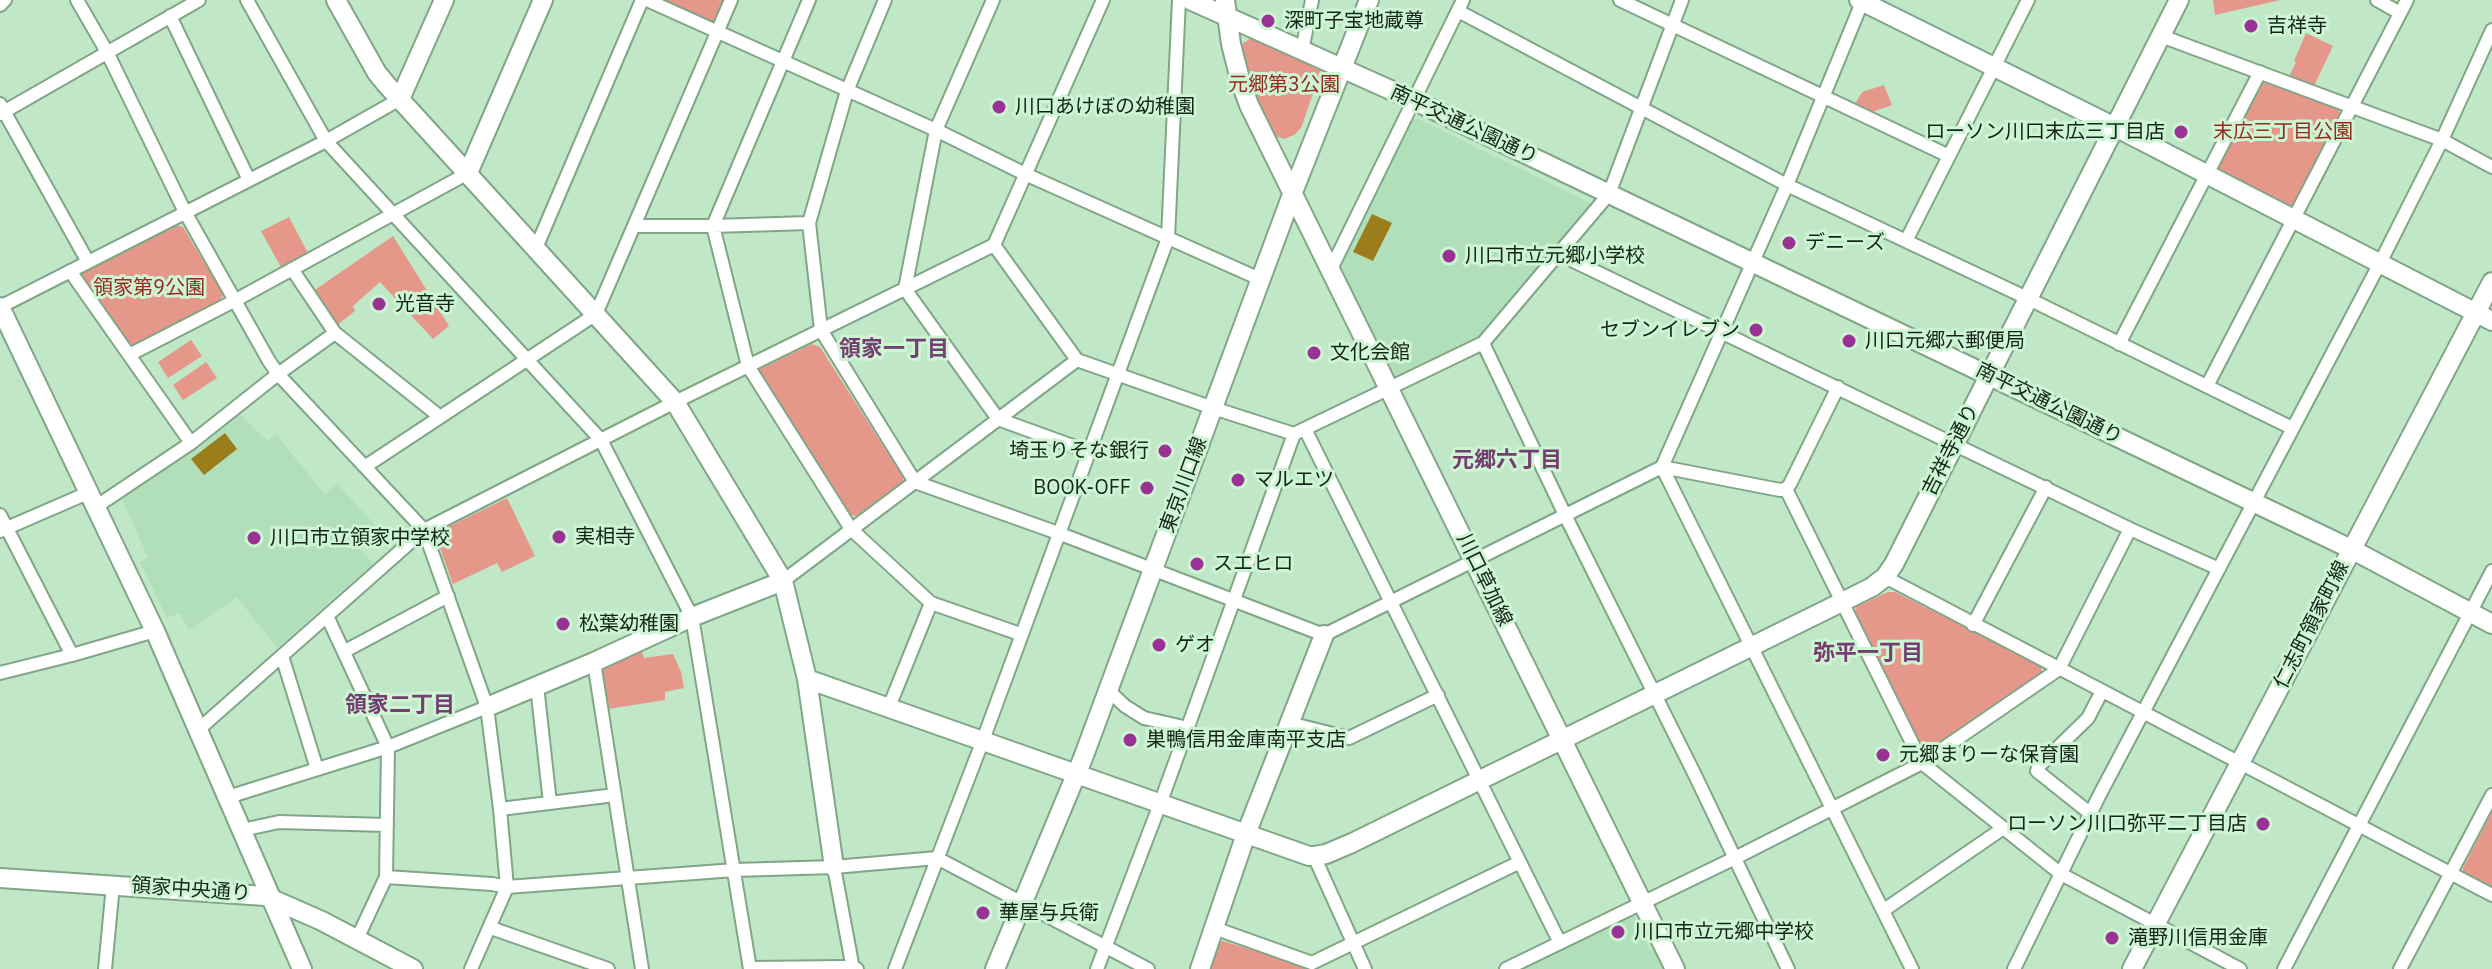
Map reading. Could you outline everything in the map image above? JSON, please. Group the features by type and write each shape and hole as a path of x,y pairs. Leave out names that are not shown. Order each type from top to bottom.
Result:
{"street":[{"path":"0,5 5,0"},
{"path":"77,0 107,52 185,212 278,374 424,530 487,707 500,809 507,887 471,969"},
{"path":"247,0 326,141 601,440 692,617 751,969 855,969 834,867 807,679 783,581 675,402 377,73 336,0"},
{"path":"302,969 155,631 0,307 326,141 400,99 444,0"},
{"path":"129,355 468,173 543,0"},
{"path":"536,248 645,0 1262,280"},
{"path":"366,466 596,314 731,0"},
{"path":"809,0 713,226 748,366 851,529 931,603 1020,634"},
{"path":"885,0 847,91 809,223 821,330 915,482 1235,599 1324,635"},
{"path":"993,0 936,130 905,289 998,419 1089,452"},
{"path":"198,730 424,530 994,245 1103,0"},
{"path":"895,969 1168,238 1179,0"},
{"name":"南平交通公園通り","path":"1190,0 1226,9 1302,51 1415,101 2351,549 2492,624"},
{"path":"1302,51 1312,0"},
{"name":"東京川口線","path":"995,969 1077,773 1293,192 1369,0"},
{"path":"1620,0 1949,156"},
{"path":"994,245 1077,360 1213,408 1300,431 1483,343 1609,194 1682,0"},
{"path":"1662,467 1787,185 1862,0 2484,317"},
{"path":"1906,241 2028,0"},
{"name":"吉祥寺通り","path":"1314,856 1352,843 1842,602 1885,577 2179,0"},
{"path":"2377,0 2400,13"},
{"path":"2207,386 2407,0"},
{"path":"88,262 1,110 196,1"},
{"path":"1331,269 1461,6 1787,185 2292,428"},
{"name":"川口草加線","path":"1226,9 1231,44 1249,105 1675,969"},
{"path":"170,16 249,180"},
{"path":"2014,969 2091,814 2380,263 2442,140 2492,30"},
{"path":"2161,36 2442,140 2492,167"},
{"path":"2119,344 2260,72"},
{"path":"634,226 809,223"},
{"path":"1559,254 2219,569"},
{"path":"292,269 335,333 439,416"},
{"path":"70,271 191,443"},
{"name":"仁志町領家町線","path":"2132,969 2351,549 2484,317 2492,282"},
{"path":"3,529 94,499 191,443 335,333"},
{"path":"1483,343 1788,969"},
{"path":"228,797 388,747 783,581 1077,360"},
{"path":"1200,969 1246,834 1324,635 1662,467 1786,489 1838,387"},
{"path":"1097,969 1300,431"},
{"path":"1300,431 1391,601 1560,943"},
{"path":"1662,467 1912,969"},
{"path":"1973,625 2046,487"},
{"path":"1786,489 1922,763 2061,874 2240,969"},
{"path":"0,515 3,529 72,655"},
{"path":"1506,969 1922,763 2059,669 2130,529"},
{"path":"2284,969 2492,571"},
{"path":"1885,577 2492,895"},
{"path":"345,651 448,596"},
{"path":"889,707 931,603"},
{"path":"327,616 388,747 386,877 357,939"},
{"path":"0,673 155,631"},
{"path":"282,656 317,769"},
{"path":"594,662 642,969"},
{"path":"807,679 1314,856 1365,969"},
{"path":"537,686 550,803"},
{"path":"1108,690 1144,718 1188,728"},
{"path":"2091,814 2037,771 2088,718 2102,691"},
{"path":"1289,723 1349,738 1438,695"},
{"path":"500,809 615,795"},
{"path":"2400,969 2492,795"},
{"path":"242,830 279,822 387,825"},
{"path":"1884,910 2002,829"},
{"path":"386,877 507,887 937,858 1148,969"},
{"path":"1214,928 1312,963 1520,862"},
{"name":"領家中央通り","path":"0,878 256,894 322,921 413,969"},
{"path":"105,969 113,885"},
{"path":"491,928 608,969"}],"shaded area":[{"name":"川口市立元郷小学校","path":"1418,119 1590,203 1591,209 1481,338 1399,379 1392,377 1341,272 1341,264 1412,120"},
{"path":"1372,214 1392,223 1373,261 1353,252"},
{"name":"川口市立領家中学校","path":"238,412 267,441 276,435 325,494 337,484 378,528 358,547 373,563 277,648 237,597 189,630 180,613 167,618 140,562 148,557 121,497"},
{"path":"225,433 237,449 204,475 191,459"},
{"name":"川口市立元郷中学校","path":"1633,913 1650,950 1658,952 1666,969 1519,969"}],"green space":[{"path":"661,0 724,0 716,20 709,22"},
{"path":"2213,0 2280,0 2215,15"},
{"path":"2306,33 2333,46 2314,86 2289,77"},
{"name":"元郷第3公園","path":"1253,37 1321,71 1301,128 1284,139 1273,135 1252,90 1240,51 1242,44"},
{"name":"末広三丁目公園","path":"2267,81 2337,106 2340,114 2293,205 2286,207 2221,175 2218,167 2259,86"},
{"path":"1884,85 1892,105 1872,112 1855,104 1862,92"},
{"path":"289,217 309,255 282,269 261,231"},
{"name":"領家第9公園","path":"175,225 183,227 223,294 220,301 136,347 127,345 80,280 82,272"},
{"path":"393,236 449,326 433,339 380,282 353,306 355,311 336,326 312,292"},
{"path":"191,340 202,356 168,378 158,362"},
{"path":"812,344 820,347 903,477 903,481 856,516 848,514 759,375 760,369"},
{"path":"206,362 217,378 183,400 173,385"},
{"path":"507,498 535,556 502,572 497,563 453,584 436,537 438,532"},
{"path":"1888,592 1895,592 2041,666 2042,673 1931,753 1922,750 1855,611 1856,607"},
{"path":"641,648 644,658 673,654 684,688 665,692 665,700 608,709 601,670 606,663"},
{"path":"2492,812 2492,889 2463,873 2463,868"},
{"path":"1223,941 1315,969 1209,969 1218,943"}],"place":[{"name":"深町子宝地蔵尊","path":"1268,21"},
{"name":"吉祥寺","path":"2251,26"},
{"name":"川口あけぼの幼稚園","path":"999,107"},
{"name":"ローソン川口末広三丁目店","path":"2181,132"},
{"name":"デニーズ","path":"1789,243"},
{"name":"川口市立元郷小学校","path":"1449,256"},
{"name":"光音寺","path":"379,304"},
{"name":"セブンイレブン","path":"1756,330"},
{"name":"川口元郷六郵便局","path":"1849,341"},
{"name":"文化会館","path":"1314,353"},
{"name":"埼玉りそな銀行","path":"1165,451"},
{"name":"マルエツ","path":"1238,480"},
{"name":"BOOK-OFF","path":"1147,488"},
{"name":"実相寺","path":"559,537"},
{"name":"川口市立領家中学校","path":"254,538"},
{"name":"スエヒロ","path":"1197,564"},
{"name":"松葉幼稚園","path":"563,624"},
{"name":"ゲオ","path":"1159,645"},
{"name":"巣鴨信用金庫南平支店","path":"1130,740"},
{"name":"元郷まりーな保育園","path":"1883,755"},
{"name":"ローソン川口弥平二丁目店","path":"2263,824"},
{"name":"華屋与兵衛","path":"983,913"},
{"name":"川口市立元郷中学校","path":"1618,932"},
{"name":"滝野川信用金庫","path":"2112,938"}],"district":[{"name":"領家一丁目","path":"894,350"},
{"name":"元郷六丁目","path":"1507,461"},
{"name":"弥平一丁目","path":"1868,654"},
{"name":"領家二丁目","path":"400,706"}]}
